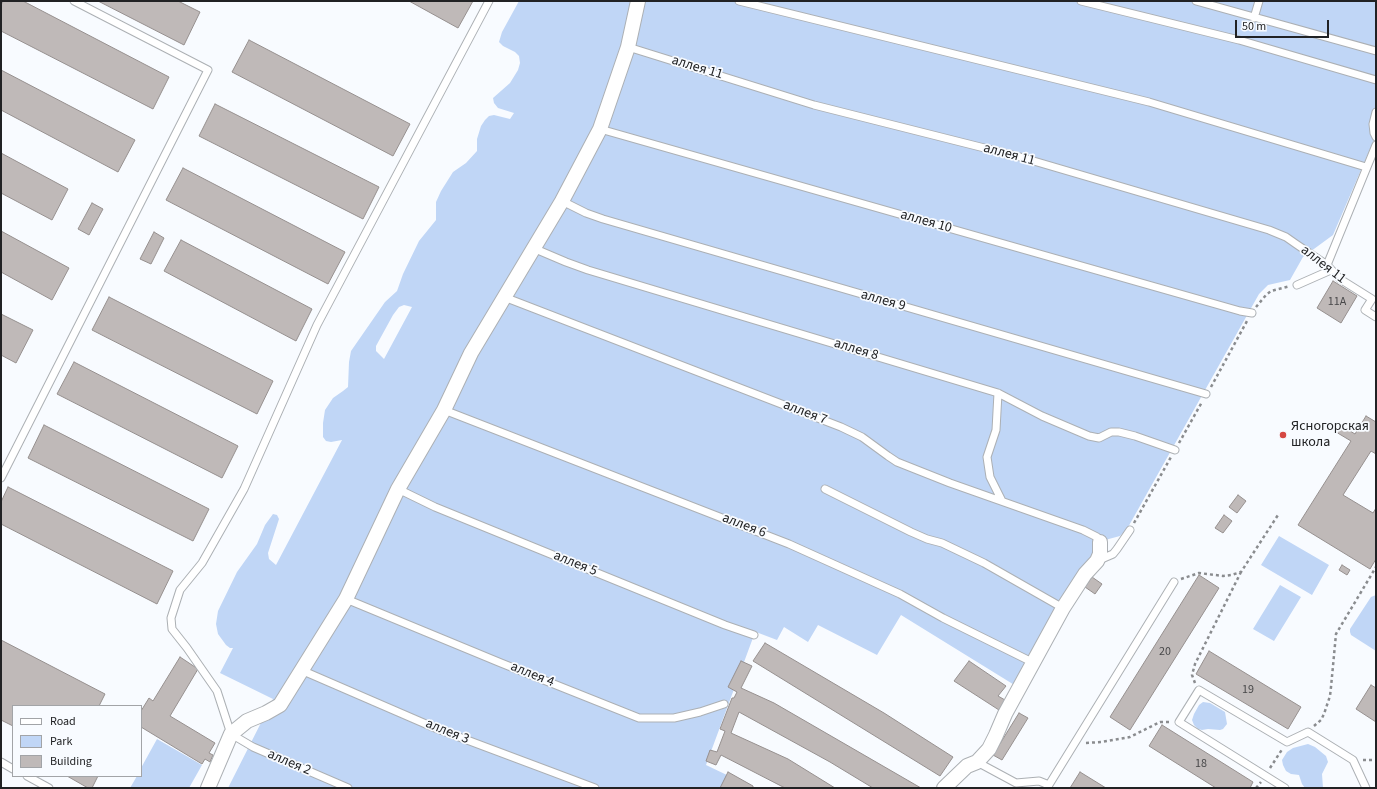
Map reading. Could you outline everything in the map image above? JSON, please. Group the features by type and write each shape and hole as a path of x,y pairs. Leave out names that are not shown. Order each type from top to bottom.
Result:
{"street":[{"path":"208,788 231,734 247,721 280,705 346,599 398,489 444,410 471,353 503,297 562,201 600,129 628,47 638,1"},
{"path":"944,788 967,766 977,762 989,749 1005,714 1063,608 1085,574 1097,561 1100,554 1100,542"}],"lane":[{"path":"1,478 208,70 74,1"},
{"path":"231,734 217,691 172,629 172,618 180,590 202,564 244,489 317,325 489,1"},
{"path":"739,1 1149,102 1366,167"},
{"path":"1081,1 1239,40 1376,80"},
{"path":"1196,1 1376,51"},
{"path":"1254,18 1259,1"},
{"name":"аллея 11","path":"628,47 814,105 1020,157 1269,230 1286,238 1329,268 1340,279 1372,299 1365,310 1376,317"},
{"path":"1376,112 1374,133 1376,136"},
{"name":"аллея 10","path":"600,129 1224,307 1252,313"},
{"path":"1296,285 1329,268 1366,167 1376,145"},
{"name":"аллея 9","path":"562,201 603,220 1206,394"},
{"name":"аллея 8","path":"533,248 588,270 998,393 1042,416 1089,436 1100,438 1111,432 1119,432 1175,450"},
{"name":"аллея 7","path":"503,297 841,427 862,437 897,462 950,483 1083,530 1097,537 1100,542"},
{"path":"998,393 996,430 987,457 990,477 1002,501"},
{"name":"аллея 6","path":"444,410 789,544 900,594 943,618 1034,663"},
{"path":"825,488 911,532 927,539 942,543 984,563 1063,608"},
{"name":"аллея 5","path":"398,489 435,507 754,635"},
{"path":"1097,561 1113,554 1130,530"},
{"path":"977,762 1016,783 1038,781 1048,786 1174,582"},
{"name":"аллея 4","path":"346,599 639,718 674,718 700,712 724,704"},
{"name":"аллея 3","path":"301,670 435,728 595,788"},
{"path":"1285,788 1179,722 1200,690 1287,742 1308,732 1353,760 1366,788"},
{"name":"аллея 2","path":"231,734 254,747 348,788"},
{"path":"1,762 12,768"},
{"path":"27,777 40,786 49,788"}],"path":[{"path":"1333,426 1337,428"},
{"path":"1200,690 1194,682 1192,675 1195,664 1241,572 1278,515"},
{"path":"1308,732 1321,720 1330,696 1336,634 1376,567"},
{"path":"1174,582 1199,573 1223,576 1241,572"},
{"path":"1074,744 1101,742 1130,737 1160,722 1179,722"},
{"path":"1256,788 1266,776 1287,742"}],"green space":[{"path":"519,1 1376,1 1376,135 1333,235 1303,257 1290,280 1268,285 1259,294 1127,529 1120,536 1105,540 1016,686 901,615 877,655 818,625 808,642 784,627 777,640 756,632 754,635 706,765 729,776 723,788 228,788 273,699 220,673 233,648 226,645 218,634 216,624 218,611 237,572 257,544 265,525 273,514 277,515 279,519 268,553 269,559 276,565 342,440 331,442 326,441 323,437 323,423 325,410 333,398 348,387 351,351 385,302 397,291 403,274 419,241 436,220 436,202 441,191 453,172 466,163 477,151 477,139 481,126 485,120 489,116 494,115 510,119 514,113 498,108 494,103 493,98 510,83 518,70 520,63 519,56 515,52 503,46 499,42 502,32","holes":["404,305 412,307 384,359 376,351 376,346 399,307"]},
{"path":"1279,536 1329,565 1312,595 1261,565"},
{"path":"1280,585 1301,597 1274,641 1253,629"},
{"path":"1376,595 1376,651 1351,635 1350,629 1371,597"},
{"path":"1203,702 1210,703 1225,712 1227,724 1223,729 1202,730 1198,729 1194,725 1192,720 1194,714 1199,705"},
{"path":"157,739 202,765 189,788 130,788 136,777 142,777 142,766"},
{"path":"1308,744 1315,747 1326,756 1328,762 1322,774 1323,788 1305,788 1299,775 1291,774 1286,771 1283,765 1282,760 1287,752 1293,748"}],"building":[{"path":"3,1 23,1 169,77 153,109 1,31 1,5"},
{"path":"98,1 178,1 200,12 184,45"},
{"path":"409,1 473,1 458,28"},
{"path":"249,40 410,124 393,156 232,72"},
{"path":"1,70 135,140 118,172 1,110"},
{"path":"215,104 379,187 363,219 199,136"},
{"path":"1,153 68,189 52,220 1,193"},
{"path":"183,168 345,252 328,284 166,200"},
{"path":"92,203 103,209 89,235 78,229"},
{"path":"1,231 69,268 52,300 1,272"},
{"path":"154,232 164,238 151,264 140,259"},
{"path":"181,240 312,309 296,341 164,271"},
{"path":"1333,281 1357,296 1341,323 1317,308"},
{"path":"109,297 273,381 257,414 92,330"},
{"path":"1,314 33,330 16,363 1,355"},
{"path":"74,362 238,446 222,478 57,394"},
{"path":"1366,416 1376,422 1376,454 1371,451 1343,495 1373,513 1376,508 1376,559 1370,569 1298,525 1351,441 1336,432 1340,425 1355,434"},
{"path":"44,425 209,509 193,541 28,458"},
{"path":"8,487 173,571 157,604 1,524 1,502"},
{"path":"1238,495 1246,501 1237,513 1229,507"},
{"path":"1224,515 1232,521 1223,533 1215,528"},
{"path":"1342,565 1350,570 1347,575 1339,570"},
{"path":"1199,575 1219,588 1130,730 1110,717"},
{"path":"1092,577 1102,584 1095,594 1085,587"},
{"path":"1,640 105,694 100,705 12,705 12,726 1,720"},
{"path":"765,643 884,713 953,757 940,776 753,661"},
{"path":"1209,651 1301,707 1288,729 1196,674"},
{"path":"180,657 198,669 170,716 215,743 209,753 213,755 210,762 205,759 202,764 142,728 142,709 149,698 153,701"},
{"path":"741,661 752,666 741,688 774,703 921,788 873,788 830,762 739,712 731,733 788,759 835,788 785,788 721,755 716,765 706,761 710,750 717,752 725,731 720,729 732,698 734,698 737,692 728,687"},
{"path":"969,661 1006,686 998,696 1005,700 999,710 954,681"},
{"path":"1371,685 1376,688 1376,722 1356,709"},
{"path":"1019,713 1028,718 1002,760 993,755"},
{"path":"1162,725 1253,782 1250,788 1216,788 1149,746"},
{"path":"728,772 753,786 753,788 720,788"},
{"path":"1080,772 1106,788 1070,788"},
{"path":"69,777 98,777 92,788 88,788"}],"place":[{"name":"Ясногорская школа","path":"1283,435"}]}
